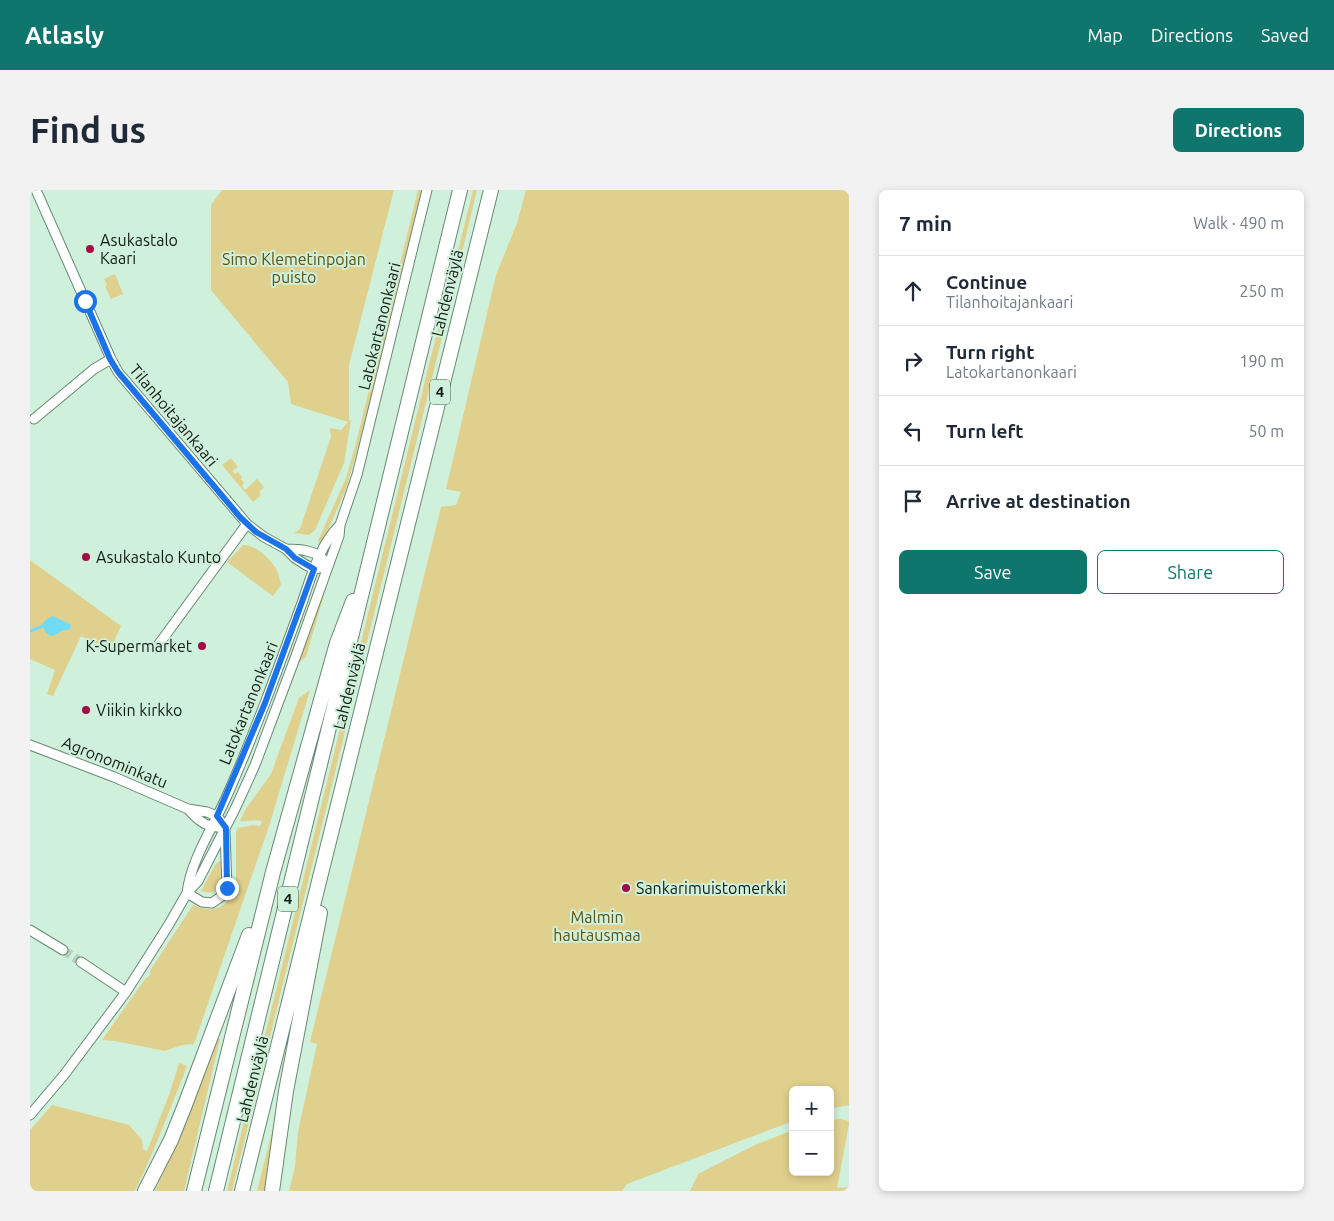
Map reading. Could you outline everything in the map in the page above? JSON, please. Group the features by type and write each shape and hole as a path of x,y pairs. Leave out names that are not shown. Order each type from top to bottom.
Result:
{"highway":[{"name":"Lahdenväylä","path":"216,1191 460,190"},
{"name":"Lahdenväylä","path":"242,1191 490,190"},
{"path":"194,1191 273,872 337,643 373,546"},
{"path":"272,1191 286,1091 313,951 335,816"},
{"path":"145,1191 171,1140 273,872"}],"street":[{"name":"Tilanhoitajankaari","path":"36,190 110,359 118,372 247,524 314,569"},
{"name":"Latokartanonkaari","path":"30,1115 64,1075 126,992 168,926 186,893 198,881 226,828 255,765 339,536 340,526 357,475 427,190"},
{"path":"34,419 94,369 110,359"},
{"path":"156,648 247,524"},
{"name":"Latokartanonkaari","path":"186,893 189,876 217,816 265,703 314,569 331,534 340,526"},
{"name":"Tilanhoitajankaari","path":"286,549 298,549 320,556"},
{"path":"314,569 328,566 320,556"},
{"name":"Agronominkatu","path":"30,745 114,777 188,809 200,810 217,816"},
{"name":"Agronominkatu","path":"188,809 196,818 212,827"},
{"path":"186,893 202,902 212,903 222,896 227,888 226,828 217,816"},
{"path":"212,827 226,828"},
{"path":"30,930 63,950"},
{"path":"81,962 126,992"}],"green space":[{"name":"Simo Klemetinpojan puisto","path":"222,190 394,190 349,365 349,421 351,420 344,463 315,530 309,535 294,533 300,529 331,437 330,428 341,430 348,422 291,404 288,382 211,290 211,205"},
{"path":"418,190 422,190 366,419 346,489 325,537 319,544 318,541 346,478 356,443"},
{"path":"473,190 477,190 457,273 453,271"},
{"name":"Malmin hautausmaa","path":"526,190 849,190 849,1105 834,1108 834,1086 789,1086 789,1123 627,1184 622,1191 289,1191 295,1167 298,1132 317,1044 310,1042 441,507 456,505 461,492 446,489 496,275 517,223"},
{"path":"115,274 123,294 111,299 104,279"},
{"path":"450,291 449,309 232,1191 227,1191 432,352"},
{"path":"231,458 238,467 232,471 235,474 238,472 242,477 241,479 244,483 242,486 245,490 257,479 264,487 259,492 261,495 253,502 222,465"},
{"path":"243,545 259,551 276,568 281,585 273,596 227,562"},
{"path":"30,560 121,626 110,650 81,636 53,696 47,694 55,670 30,659"},
{"path":"323,593 306,657 297,664"},
{"path":"310,690 270,823 194,1044 182,1045 165,1051 102,1040 145,979 151,974 149,972 193,905 201,908 215,909 220,907 229,898 233,883 236,882 236,832 238,828 253,825 260,826 262,821 240,821 245,810 271,774 299,698"},
{"path":"219,861 221,862 221,873 217,889 208,893 201,891 215,865"},
{"path":"217,1038 220,1039 184,1191 155,1191 188,1118"},
{"path":"179,1063 187,1066 135,1191 30,1191 30,1130 52,1105 129,1125 142,1140 143,1149 147,1151 169,1095"},
{"path":"276,1116 266,1191 257,1191"},
{"path":"834,1120 849,1121 837,1188 849,1187 849,1191 690,1191 698,1174 755,1145 789,1132 789,1176 834,1176"}],"water":[{"path":"53,616 70,624 71,629 53,636 47,633 44,630 43,623"}],"waterway":[{"path":"30,631 43,626"}],"tunnel":[{"path":"63,950 81,962"}],"place":[{"name":"Asukastalo Kaari","path":"90,249"},
{"name":"Asukastalo Kunto","path":"86,557"},
{"name":"K-Supermarket","path":"202,646"},
{"name":"Viikin kirkko","path":"86,710"},
{"name":"Sankarimuistomerkki","path":"626,888"}],"route":[{"path":"85,301 110,359 118,372 240,517 256,532 286,549 295,558 314,569 265,703 217,816 226,828 227,888"}]}
